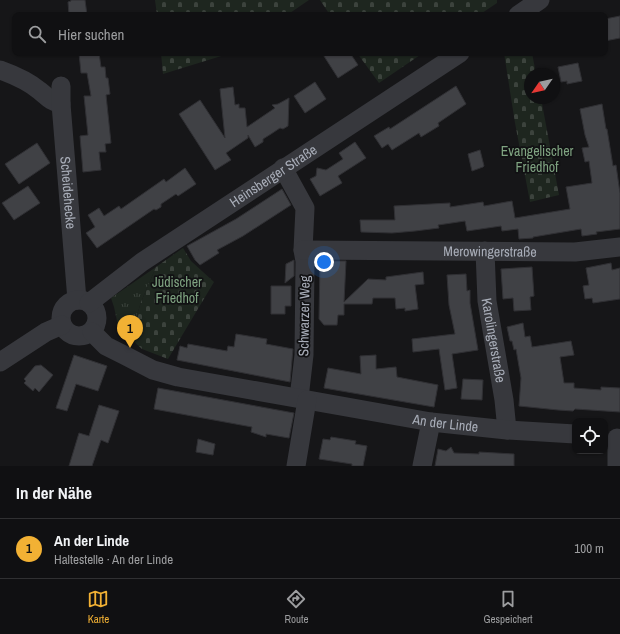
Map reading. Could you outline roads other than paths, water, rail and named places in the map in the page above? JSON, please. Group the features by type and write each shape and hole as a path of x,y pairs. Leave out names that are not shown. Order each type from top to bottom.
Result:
{"street":[{"path":"522,12 540,0"},
{"name":"Heinsberger Straße","path":"62,324 60,319 63,308 72,301 83,301 455,56"},
{"name":"Scheidehecke","path":"0,70 14,75 40,90 50,100 61,95 83,301"},
{"name":"Schwarzer Weg","path":"283,168 306,208 303,399 296,466"},
{"name":"Merowingerstraße","path":"306,250 574,252 620,247"},
{"path":"306,250 311,310"},
{"name":"Karolingerstraße","path":"485,251 487,300 504,400 507,430"},
{"path":"0,362 46,332 62,324 69,334 75,336 81,337 92,332 98,317 96,311 83,301"},
{"name":"An der Linde","path":"92,332 107,347 153,370 178,378 431,422 507,430 572,434"},
{"path":"422,466 431,422"},
{"path":"614,437 616,466"}],"place":[{"name":"An der Linde","path":"130,348"}],"park label":[{"name":"Evangelischer Friedhof","path":"537,160"},
{"name":"Jüdischer Friedhof","path":"177,290"}]}
